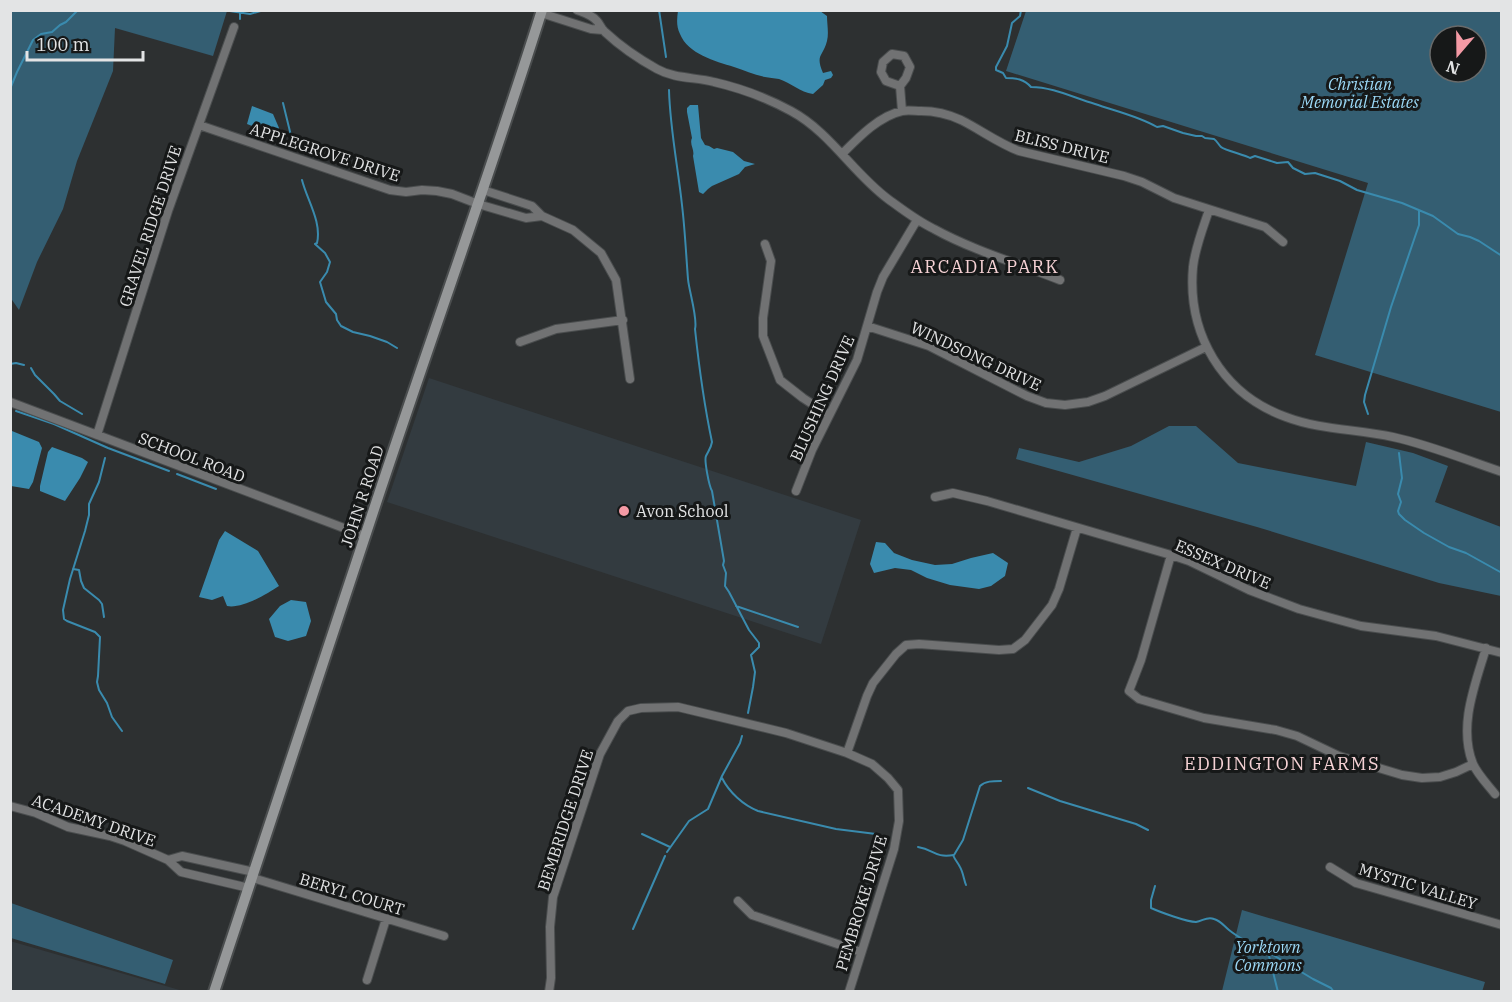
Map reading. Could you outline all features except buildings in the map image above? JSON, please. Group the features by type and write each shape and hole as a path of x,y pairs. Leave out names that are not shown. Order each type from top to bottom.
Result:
{"main road":[{"name":"JOHN R ROAD","path":"214,992 364,536 542,12"}],"street":[{"path":"577,10 590,15 603,30 659,70 674,76 730,87 793,112 817,129 872,186 917,220 936,231 1060,280"},
{"path":"542,12 591,29 603,30"},
{"name":"GRAVEL RIDGE DRIVE","path":"97,435 166,219 234,27"},
{"path":"900,86 902,111"},
{"name":"BLISS DRIVE","path":"842,154 863,133 884,119 902,111 931,111 964,121 1003,145 1019,151 1124,176 1174,198 1264,227 1283,242"},
{"name":"APPLEGROVE DRIVE","path":"199,125 390,190 437,191 526,218 542,216"},
{"path":"483,190 532,207 542,216 573,230 600,253 616,280 630,379"},
{"path":"1209,210 1193,264 1192,288 1197,322 1206,347 1223,374 1236,387 1252,400 1285,417 1301,422 1393,437 1502,472"},
{"name":"BLUSHING DRIVE","path":"796,491 812,450 856,360 877,292 917,220"},
{"path":"765,244 771,261 763,318 763,336 780,380 829,415"},
{"path":"520,342 556,329 623,320"},
{"name":"WINDSONG DRIVE","path":"867,326 929,346 1027,396 1046,403 1065,405 1088,402 1105,396 1206,347"},
{"name":"SCHOOL ROAD","path":"10,402 364,536"},
{"name":"ESSEX DRIVE","path":"935,497 954,493 987,501 1172,555 1249,590 1299,609 1360,626 1437,636 1502,653"},
{"path":"847,753 873,683 906,645 983,648 999,651 1013,649 1025,640 1052,605 1077,528"},
{"path":"1172,555 1130,691 1138,699 1221,722 1258,726 1297,736 1339,756 1402,775 1422,778 1440,777 1473,764"},
{"path":"1485,648 1467,724 1473,764 1495,794"},
{"name":"BEMBRIDGE DRIVE","path":"549,992 553,897 600,754 618,722 628,711 641,708 678,707 786,733 847,753"},
{"name":"PEMBROKE DRIVE","path":"847,753 872,764 888,778 898,790 899,805 899,821 894,849 849,992"},
{"name":"ACADEMY DRIVE","path":"10,806 36,813 68,827 117,838 168,860 181,872 252,879"},
{"name":"ACADEMY DRIVE","path":"168,860 182,856 252,879"},
{"name":"MYSTIC VALLEY","path":"1330,867 1356,883 1502,925"},
{"name":"BERYL COURT","path":"252,879 444,936"},
{"path":"738,902 752,915 861,952"},
{"path":"367,980 386,919"}],"shaded area":[{"path":"678,11 820,11 827,16 828,32 820,62 823,73 831,71 833,75 825,80 813,94 779,79 757,75 711,59 696,52 684,41 678,28"},
{"path":"690,105 698,105 701,138 705,145 733,152 744,161 755,164 745,167 739,174 712,186 703,194 699,192 693,156 687,112"},
{"path":"252,106 273,114 279,128 277,133 267,132 247,124"},
{"name":"Avon School","path":"429,378 861,520 821,644 387,502"},
{"path":"10,432 39,442 42,448 29,489 11,486"},
{"path":"52,447 88,462 65,501 40,491 48,452"},
{"path":"225,531 258,551 279,586 254,600 233,606 227,606 223,596 212,600 199,597 219,540"},
{"path":"876,542 885,543 894,553 935,565 952,564 993,553 1008,563 1005,576 991,586 979,589 950,585 911,570 895,568 874,573 870,564"},
{"path":"291,600 306,602 311,621 306,636 288,641 275,637 269,619 280,606"},
{"path":"10,941 183,991 11,991"}],"green space":[{"path":"10,11 227,11 213,56 115,28 113,71 77,161 63,209 37,262 19,310 10,297"},
{"name":"Christian Memorial Estates","path":"1026,11 1501,11 1501,412 1315,355 1368,183 1006,71"},
{"path":"1169,426 1196,426 1238,463 1356,486 1366,442 1413,453 1448,466 1435,502 1501,527 1501,596 1439,583 1257,527 1016,459 1019,448 1079,462 1131,446"},
{"path":"11,903 173,960 165,984 11,938"},
{"name":"Yorktown Commons","path":"1242,910 1485,982 1482,992 1222,991"}],"waterway":[{"path":"10,89 33,40 41,34 52,32 78,10"},
{"path":"223,10 250,14 264,10"},
{"path":"659,10 666,57"},
{"path":"1021,10 1020,16 1012,23 1007,46 996,67 996,70 1003,73 1006,78 1026,82 1031,87 1063,93 1157,127 1163,126 1183,133 1214,139 1221,147 1250,158 1255,156 1277,163 1288,162 1293,168 1305,174 1315,173 1340,181 1357,190 1402,203 1433,216 1458,234 1479,241 1502,256"},
{"path":"240,13 240,19"},
{"path":"669,90 688,279 712,442 706,456 706,468 726,573 725,586 749,630 759,643 759,647 751,655 755,672 748,713"},
{"path":"283,103 294,148"},
{"path":"302,180 317,227 318,235 315,244 325,253 330,262 320,282 326,302 336,314 341,326 387,342 397,348"},
{"path":"1368,414 1364,402 1365,395 1391,307 1419,225 1419,210"},
{"path":"10,364 24,365"},
{"path":"31,368 60,401 82,414"},
{"path":"16,411 169,471"},
{"path":"1399,453 1402,478 1398,494 1401,502 1399,514 1424,533 1502,573"},
{"path":"105,458 99,482 89,504 89,515 63,610 64,619 95,632 100,637 97,682 112,717 122,731"},
{"path":"177,474 216,489"},
{"path":"73,569 79,570 84,588 102,604 104,617"},
{"path":"736,606 798,627"},
{"path":"667,852 689,821 708,809 742,736"},
{"path":"722,778 737,798 758,811 836,829 876,834"},
{"path":"918,847 938,855 954,855 963,840 980,786 987,782 1001,781"},
{"path":"1028,788 1148,830"},
{"path":"642,834 670,847"},
{"path":"953,855 966,885"},
{"path":"633,929 665,856"},
{"path":"1155,886 1151,908 1192,922 1214,919 1249,943"},
{"path":"1268,952 1331,988 1334,992"},
{"path":"1268,952 1278,992"}],"place":[{"name":"Avon School","path":"624,511"}],"district":[{"name":"ARCADIA PARK","path":"985,267"},
{"name":"EDDINGTON FARMS","path":"1282,764"}]}
